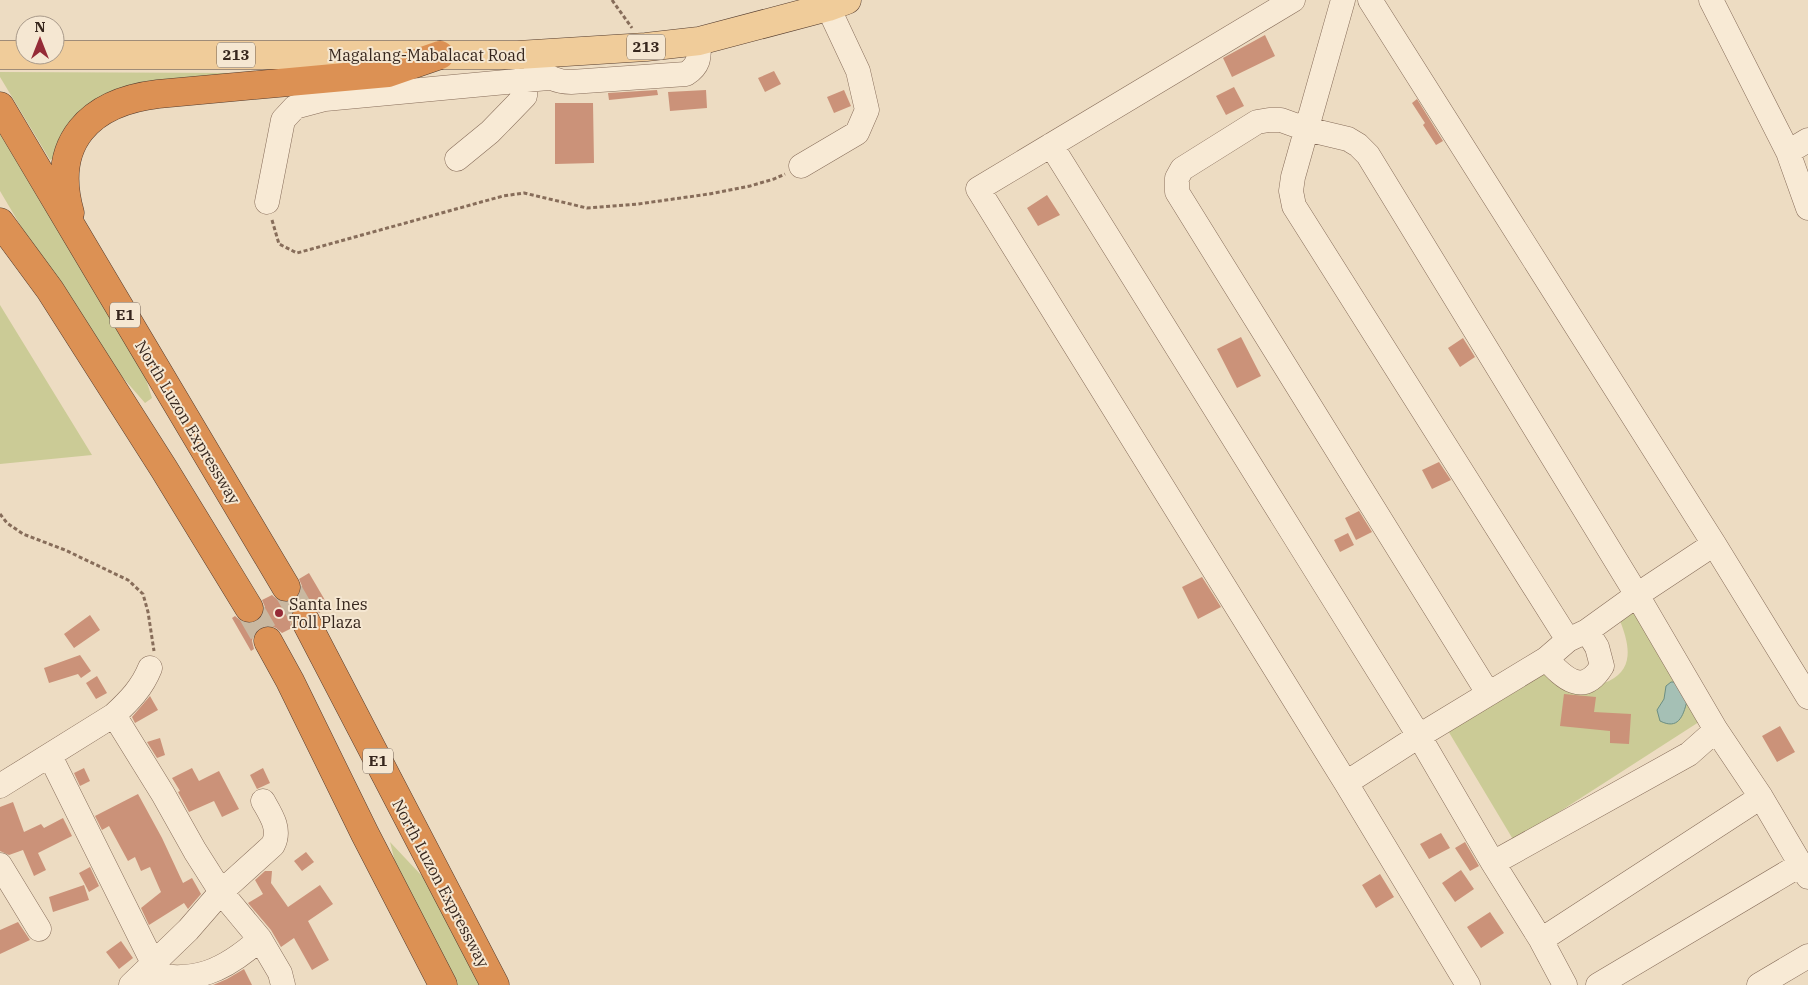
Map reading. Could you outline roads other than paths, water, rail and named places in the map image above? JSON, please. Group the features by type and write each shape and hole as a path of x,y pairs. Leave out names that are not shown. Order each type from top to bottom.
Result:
{"highway":[{"path":"75,231 68,207 65,185 65,167 68,154 72,143 83,127 108,107 143,96 388,73 440,55"},
{"path":"0,106 75,231"},
{"path":"0,201 50,290 164,469 249,608"},
{"path":"0,222 50,290"},
{"name":"North Luzon Expressway","path":"75,231 286,587"},
{"name":"North Luzon Expressway","path":"305,620 495,985"},
{"path":"268,641 443,985"}],"main road":[{"name":"Magalang-Mabalacat Road","path":"65,55 440,55 531,71 646,47 699,41 838,4"},
{"name":"Magalang-Mabalacat Road","path":"0,55 15,55"}],"street":[{"path":"1293,0 978,189 1346,783 1468,985"},
{"path":"1343,0 1293,177 1291,191 1294,206 1578,636 1597,647 1602,666 1591,680 1582,683 1572,682 1546,659"},
{"path":"1370,0 1714,544 1808,698"},
{"path":"1712,0 1788,152 1808,208"},
{"path":"801,166 857,133 867,110 858,71 838,4"},
{"path":"266,202 284,120 295,107 325,99 531,71 558,82 686,74 694,69 699,59 699,41"},
{"path":"456,159 490,132 526,96 531,71"},
{"path":"1488,694 1177,192 1177,178 1182,168 1257,122 1281,120 1348,139 1358,145 1368,155 1637,595 1716,730 1760,797 1804,871 1598,985"},
{"path":"1788,152 1808,140"},
{"path":"1051,145 1419,736 1493,863 1542,940 1566,985"},
{"path":"1346,783 1546,659 1714,544"},
{"path":"0,786 114,716 144,682 150,668"},
{"path":"114,716 221,892 260,939 280,974 283,985"},
{"path":"1493,863 1689,754 1716,730"},
{"path":"50,756 143,974"},
{"path":"1542,940 1760,797"},
{"path":"143,974 188,930 221,892 273,845 277,838 276,828 263,801"},
{"path":"0,865 39,929"},
{"path":"143,974 171,982 193,982 216,974 260,939"},
{"path":"1759,985 1808,956"}],"tunnel":[{"path":"286,587 305,620"},
{"path":"249,608 268,641"}],"place":[{"name":"Santa Ines Toll Plaza","path":"279,613"}]}
